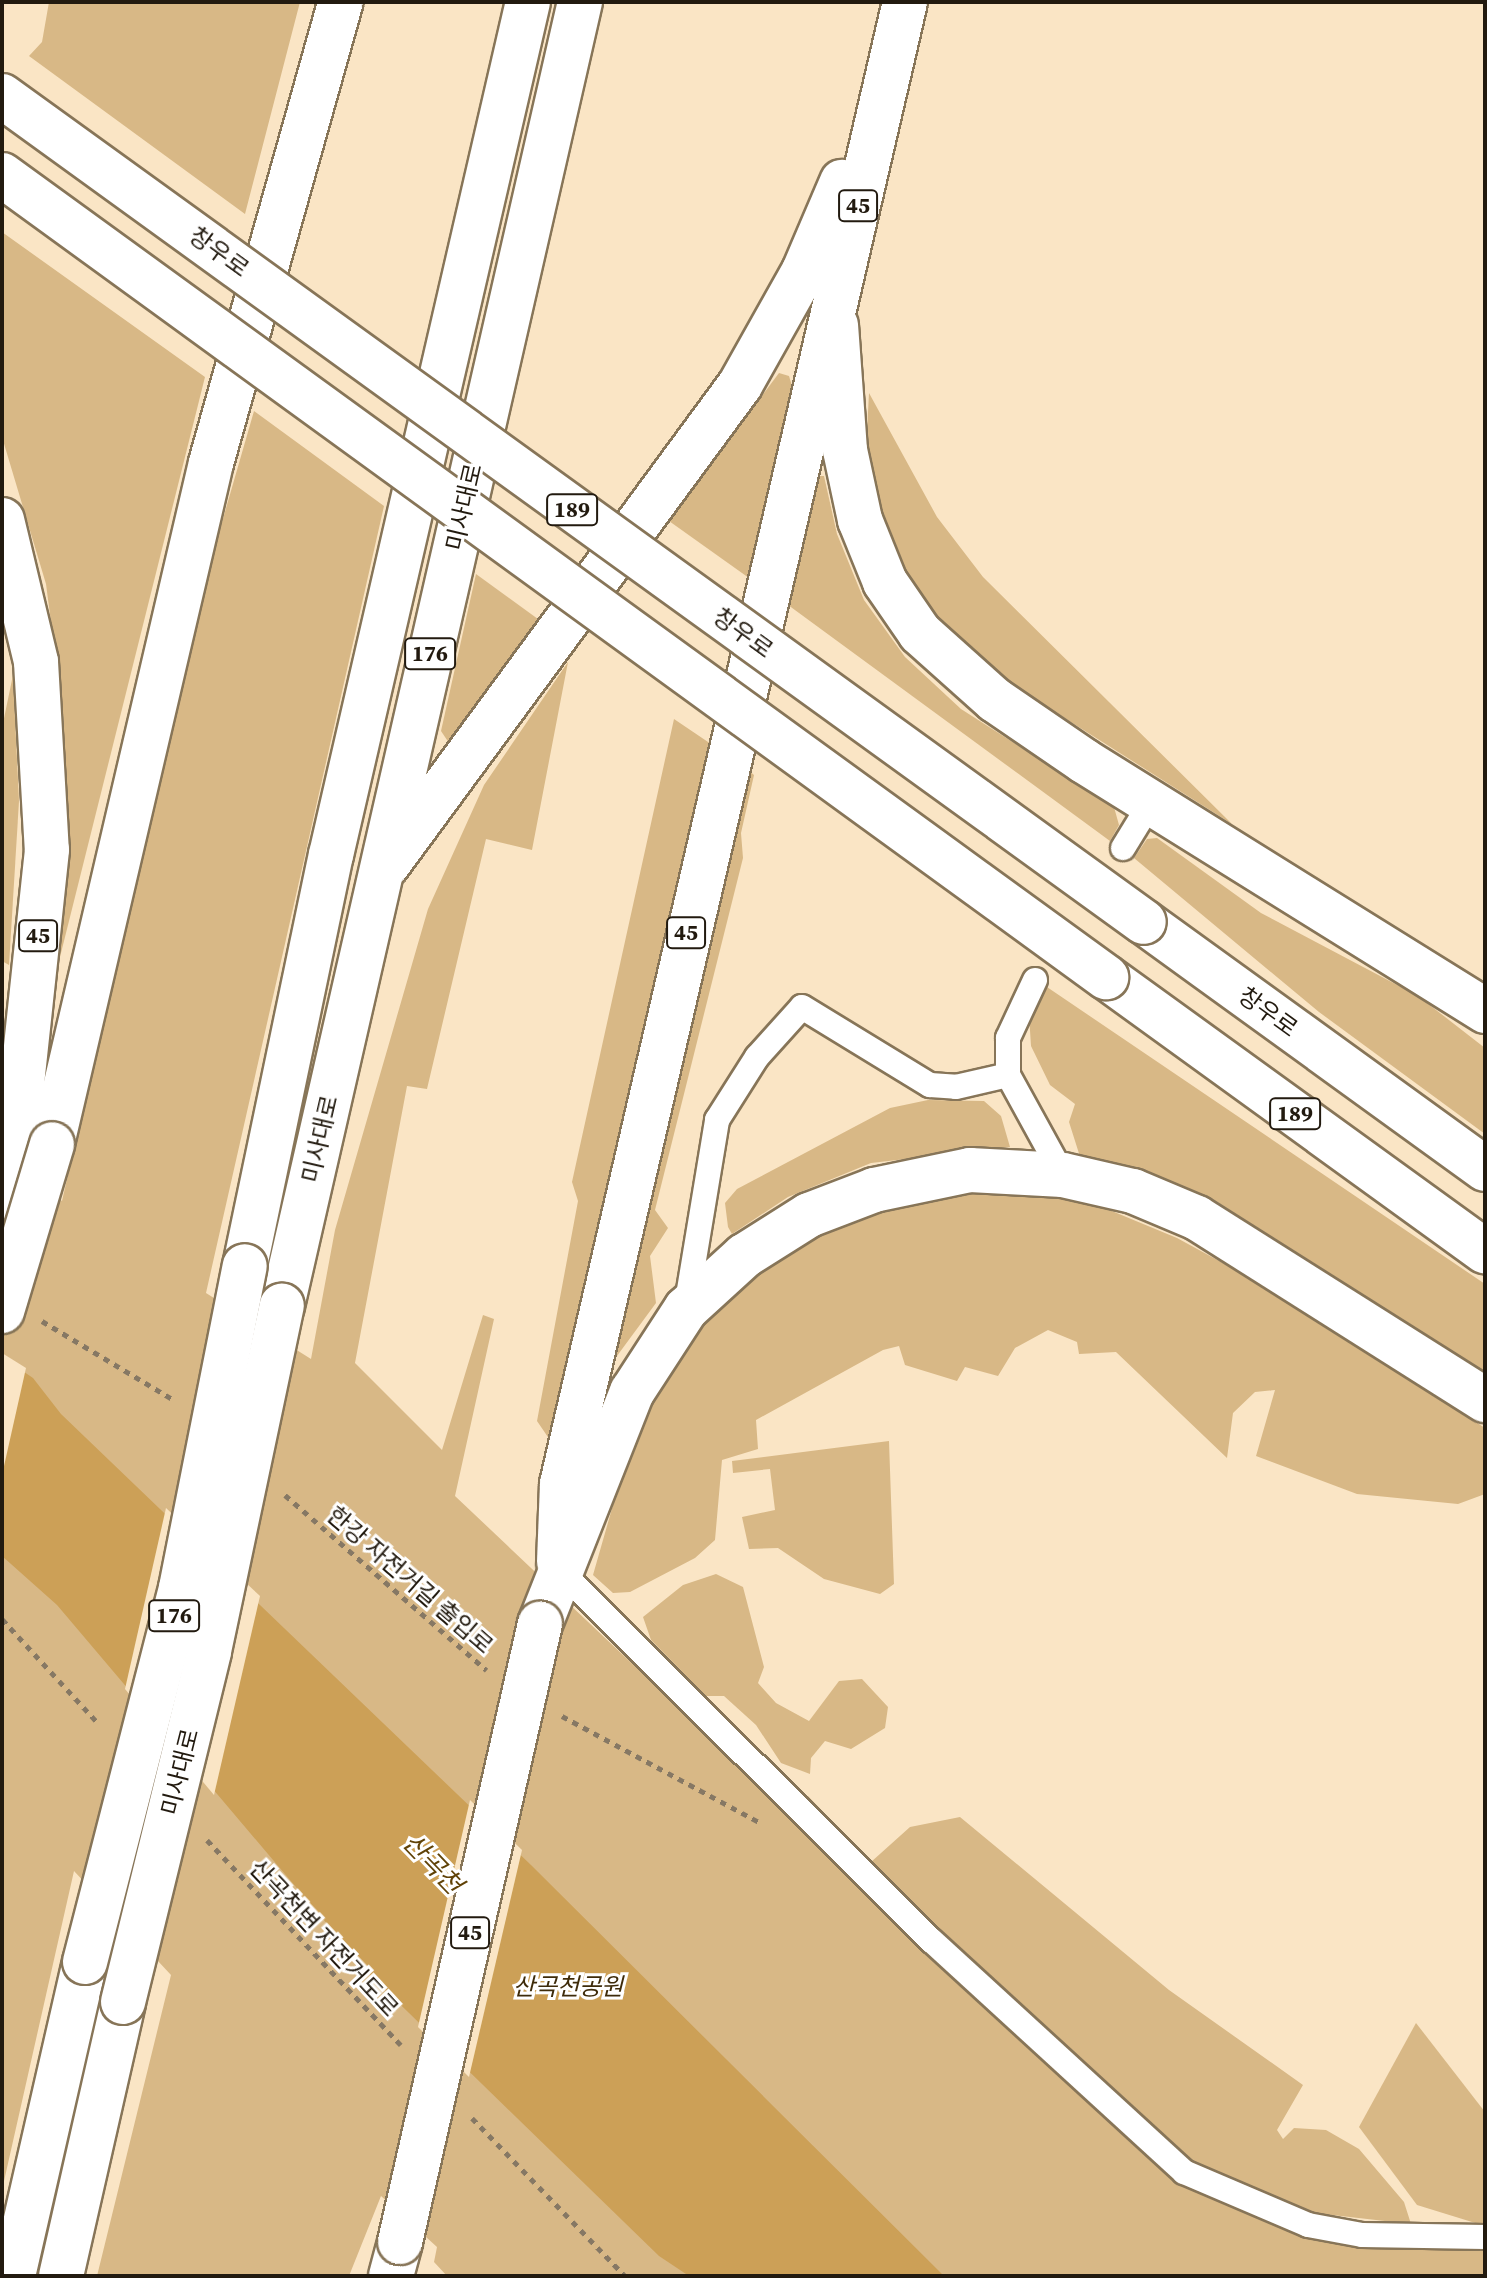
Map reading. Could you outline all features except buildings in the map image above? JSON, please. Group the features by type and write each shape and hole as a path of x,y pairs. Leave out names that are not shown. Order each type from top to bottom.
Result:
{"main road":[{"path":"35,1140 211,463 341,2"},
{"name":"미사대로","path":"13,2276 85,1962 181,1588 331,855 528,2"},
{"name":"미사대로","path":"61,2276 123,2002 209,1651 282,1306 580,2"},
{"name":"45","path":"396,2259 540,1624 558,1565 562,1484 905,2"},
{"name":"창우로","path":"2,96 1485,1169"},
{"path":"380,874 740,385 882,105"},
{"name":"189","path":"2,175 1485,1251"},
{"path":"834,307 845,450 860,520 885,582 920,633 995,700 1150,804 1485,1011"},
{"name":"45","path":"2,520 36,662 43,734 47,850 35,1140 20,1314"},
{"name":"45","path":"2,1268 35,1140"},
{"path":"558,1565 632,1392 686,1309 770,1239 874,1190 970,1170 1063,1175 1197,1218 1485,1400"}],"lane":[{"path":"1123,848 1150,804"},
{"path":"1035,980 1008,1038 1008,1075 1063,1175"},
{"path":"686,1309 717,1120 757,1057 802,1007 930,1085 956,1087 1008,1075"},
{"path":"558,1565 1047,2051 1184,2172 1308,2225 1362,2235 1485,2237"}],"path":[{"path":"20,1314 178,1402"},
{"name":"한강 자전거길 출입로","path":"274,1485 500,1683"},
{"path":"2,1619 108,1734"},
{"path":"557,1713 792,1836 818,1825"},
{"name":"산곡천변 자전거도로","path":"204,1837 408,2052"},
{"path":"462,2108 625,2276"}],"green space":[{"path":"49,2 300,2 245,214 29,56 42,42"},
{"path":"2,232 205,377 59,961 64,722 46,584 2,437"},
{"path":"779,373 789,376 795,396 749,578 669,521"},
{"path":"869,393 937,517 983,577 1232,824 984,667 946,633 895,559 881,525 866,451"},
{"name":"산곡천공원","path":"254,411 384,506 206,1293 311,1359 335,1230 428,909 484,785 568,662 532,850 486,839 427,1089 407,1086 355,1363 442,1450 483,1315 494,1319 455,1496 787,1810 808,1796 871,1862 910,1827 960,1817 1169,1990 1303,2085 1277,2130 1283,2139 1294,2128 1326,2130 1359,2149 1404,2202 1411,2224 1306,2212 1354,2224 1485,2229 1485,2276 447,2276 434,2262 437,2247 381,2196 349,2276 97,2276 171,1975 74,1871 2,2190 2,1164 62,1201 201,595"},
{"path":"815,476 824,476 837,534 864,600 905,657 961,709 1114,807 1119,825 1110,841 784,602"},
{"path":"476,574 549,627 451,746 441,731"},
{"path":"13,675 19,801 9,965 2,961 2,728"},
{"path":"674,719 711,744 554,1446 537,1421 578,1201 572,1182"},
{"path":"747,769 754,775 741,833 743,858 655,1210 668,1228 650,1256 656,1303 614,1360"},
{"path":"1157,838 1261,913 1418,996 1485,1048 1485,1134 1319,1012 1134,858 1147,839"},
{"path":"1044,985 1485,1284 1485,1376 1082,1163 1069,1122 1075,1104 1050,1085 1031,1046 1029,1015"},
{"path":"928,1100 984,1101 1001,1116 1010,1147 871,1163 788,1197 732,1234 725,1203 737,1189 890,1108"},
{"path":"967,1188 1066,1192 1177,1238 1267,1287 1485,1428 1485,1494 1458,1504 1357,1494 1256,1456 1275,1390 1255,1392 1233,1413 1227,1458 1116,1352 1079,1354 1077,1342 1048,1330 1015,1348 998,1376 965,1367 957,1381 905,1365 899,1346 883,1350 756,1420 758,1449 722,1460 715,1540 695,1558 630,1592 613,1593 593,1575 637,1421 716,1302 843,1215"},
{"path":"889,1441 894,1584 880,1594 824,1579 778,1548 749,1549 742,1517 775,1510 770,1469 733,1473 732,1461"},
{"path":"716,1574 743,1587 764,1667 758,1683 776,1703 809,1721 839,1681 862,1679 888,1707 885,1728 851,1749 825,1741 811,1758 810,1774 781,1763 756,1725 724,1696 706,1696 651,1640 643,1617 683,1585"},
{"path":"1416,2023 1485,2112 1485,2226 1417,2205 1359,2127"}],"water":[{"name":"산곡천","path":"2,1357 33,1378 61,1414 531,1865 944,2276 689,2276 659,2256 373,1978 57,1605 2,1556"}],"pier":[{"path":"2,1353 26,1368 2,1475"},
{"path":"166,1508 260,1596 214,1795 125,1689"},
{"path":"470,1800 522,1850 469,2077 418,2027"}]}
